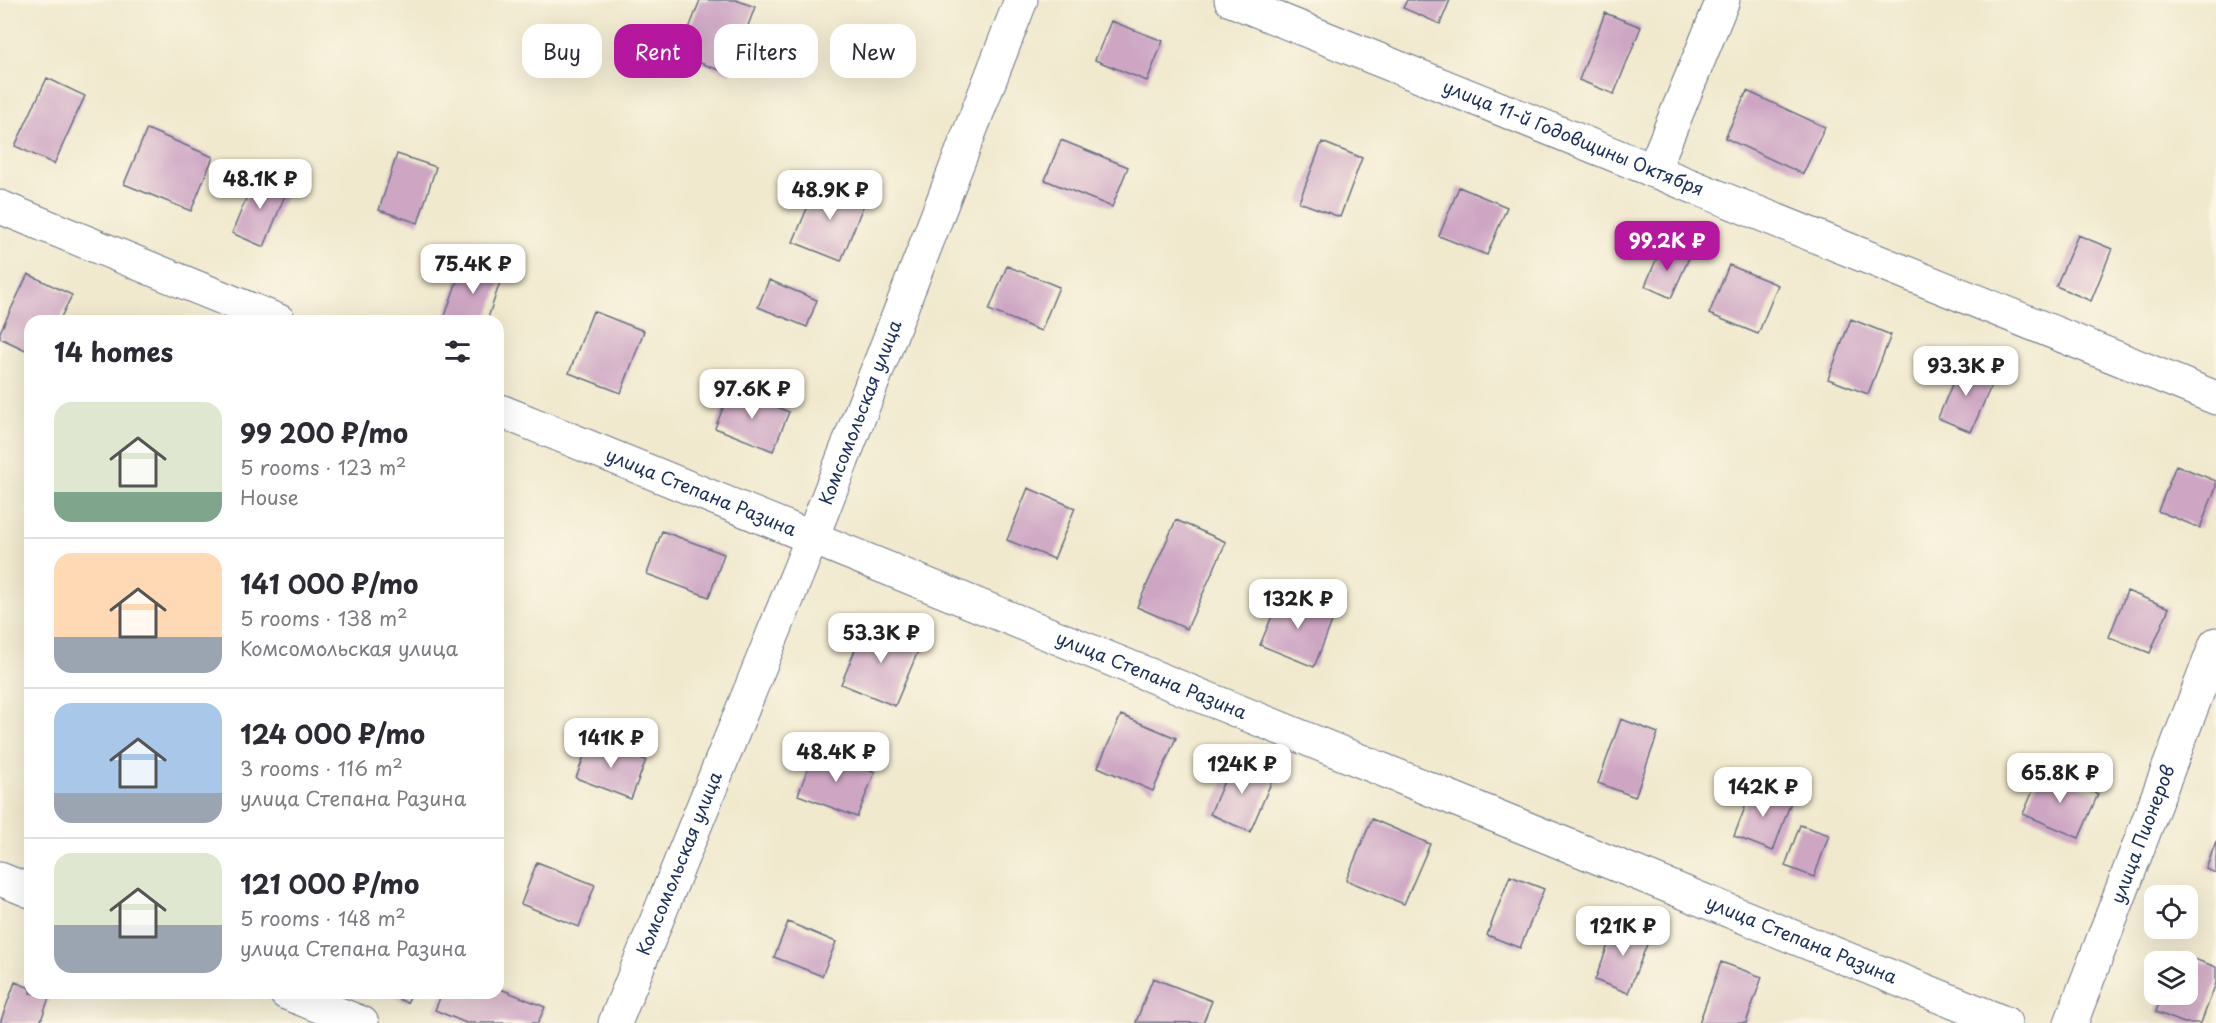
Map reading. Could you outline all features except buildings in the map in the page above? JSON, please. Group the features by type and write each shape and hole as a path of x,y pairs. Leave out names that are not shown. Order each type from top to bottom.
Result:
{"street":[{"name":"Комсомольская улица","path":"615,1023 812,538 1021,0"},
{"name":"улица 11-й Годовщины Октября","path":"1231,0 2216,398"},
{"path":"1653,171 1724,0"},
{"path":"0,207 264,315"},
{"name":"улица Степана Разина","path":"504,412 2005,1023"},
{"name":"улица Пионеров","path":"2071,1023 2216,644"},
{"path":"0,879 24,889"},
{"path":"301,999 362,1023"}]}
